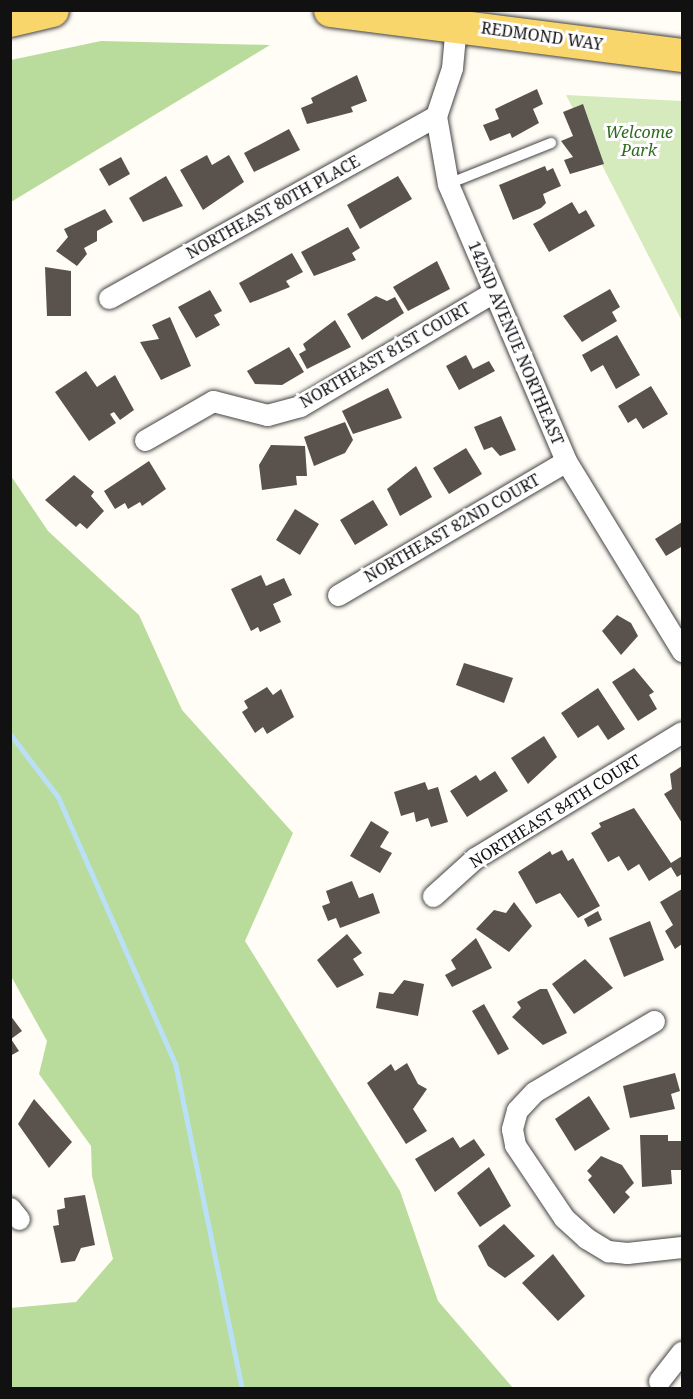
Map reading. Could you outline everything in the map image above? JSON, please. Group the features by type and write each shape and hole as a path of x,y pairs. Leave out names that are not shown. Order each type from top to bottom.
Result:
{"main road":[{"path":"10,20 52,10"},
{"name":"REDMOND WAY","path":"330,10 457,18 682,55"}],"street":[{"name":"142ND AVENUE NORTHEAST","path":"457,18 453,68 436,116 448,184 492,293 566,461 682,651"},
{"name":"NORTHEAST 80TH PLACE","path":"110,298 436,116"},
{"name":"NORTHEAST 81ST COURT","path":"145,440 213,401 267,415 300,406 492,293"},
{"name":"NORTHEAST 82ND COURT","path":"338,595 566,461"},
{"name":"NORTHEAST 84TH COURT","path":"433,896 475,858 682,732"},
{"path":"654,1021 534,1092 517,1110 512,1130 515,1145 564,1218 586,1238 617,1252 682,1247"},
{"path":"659,1381 682,1352"}],"lane":[{"path":"448,184 551,143"}],"green space":[{"path":"101,41 270,45 11,202 11,60"},
{"name":"Welcome Park","path":"566,95 682,101 682,321"},
{"path":"11,476 48,531 139,615 182,710 293,833 245,941 400,1191 438,1301 513,1388 11,1388 11,1308 76,1302 113,1259 92,1176 91,1146 39,1074 47,1041 11,976"}],"building":[{"path":"357,75 367,101 351,107 353,112 307,124 301,108 313,103 311,98"},
{"path":"537,89 543,104 533,109 539,123 512,138 510,133 490,141 483,125 499,119 495,109"},
{"path":"583,104 604,164 570,174 564,160 573,157 561,141 573,136 563,112"},
{"path":"289,129 300,150 254,172 244,153"},
{"path":"207,155 212,165 229,155 244,182 203,210 180,170"},
{"path":"121,157 130,174 109,186 99,169"},
{"path":"545,166 547,171 553,168 561,186 543,194 546,203 541,208 513,220 499,185"},
{"path":"166,176 183,206 143,222 129,198"},
{"path":"398,176 412,199 360,229 347,205"},
{"path":"572,202 579,214 586,210 595,226 549,252 533,224"},
{"path":"105,209 113,222 97,231 97,241 84,248 87,254 77,266 56,251 68,237 64,229"},
{"path":"348,227 360,248 352,253 356,260 314,276 301,252"},
{"path":"292,253 303,272 286,281 290,287 250,303 239,283"},
{"path":"437,261 450,289 408,311 393,287"},
{"path":"45,267 71,271 71,316 47,316"},
{"path":"610,289 620,307 612,312 617,321 582,342 563,316"},
{"path":"210,290 222,311 214,315 220,325 196,338 178,307"},
{"path":"376,296 387,301 395,297 404,313 362,340 347,314"},
{"path":"170,317 191,366 161,380 140,342 159,339 152,325"},
{"path":"335,320 351,347 307,369 299,354 306,350 303,344"},
{"path":"617,335 640,375 616,389 603,365 591,372 582,355"},
{"path":"289,347 304,372 282,385 255,384 247,371"},
{"path":"466,355 473,369 489,361 495,371 459,390 446,366"},
{"path":"86,371 97,387 115,375 134,410 120,420 114,412 110,414 116,423 89,441 55,392"},
{"path":"651,386 668,414 643,429 636,418 628,423 618,406"},
{"path":"388,388 402,418 353,434 342,411"},
{"path":"501,416 516,450 500,456 492,447 484,450 474,427"},
{"path":"345,422 353,440 345,453 314,466 304,437"},
{"path":"271,445 305,446 307,476 296,476 297,485 262,490 259,465"},
{"path":"466,448 482,474 449,494 433,468"},
{"path":"149,461 166,489 142,506 140,502 128,509 125,503 115,509 104,491"},
{"path":"416,466 432,497 400,516 387,489"},
{"path":"74,475 94,492 91,496 104,511 87,529 80,523 76,527 45,500"},
{"path":"373,500 388,525 355,545 340,520"},
{"path":"295,509 319,524 300,555 276,540"},
{"path":"682,522 681,547 666,556 655,539"},
{"path":"261,575 266,586 284,578 292,595 273,604 281,622 260,632 258,627 251,631 231,589"},
{"path":"617,615 631,623 638,636 621,655 602,631"},
{"path":"464,663 513,678 504,703 456,685"},
{"path":"634,668 654,692 649,695 657,709 638,721 612,682"},
{"path":"267,687 273,695 281,689 294,717 267,734 263,727 255,733 242,712 248,708 244,701"},
{"path":"598,688 625,729 608,740 598,725 578,738 561,713"},
{"path":"544,736 557,757 528,784 511,758"},
{"path":"682,766 682,823 664,794 672,789 670,774"},
{"path":"495,771 508,791 467,817 450,791 476,775 480,781"},
{"path":"425,782 428,790 438,787 448,822 431,827 428,818 416,822 414,812 401,816 394,792"},
{"path":"634,808 671,863 682,856 682,874 677,877 671,867 649,881 639,864 628,871 619,856 608,862 591,833 601,827 599,823"},
{"path":"371,821 389,832 380,847 392,853 380,873 350,856"},
{"path":"562,850 568,861 573,858 600,906 578,918 560,893 536,904 518,872 550,851 552,855"},
{"path":"352,881 359,898 373,893 380,913 340,928 336,918 328,921 322,906 330,903 326,891"},
{"path":"682,889 682,944 675,949 665,931 673,925 660,902"},
{"path":"514,902 532,926 509,952 476,929 494,910 506,913"},
{"path":"598,911 602,920 588,927 584,919"},
{"path":"650,921 664,960 624,977 609,938"},
{"path":"347,934 362,953 353,959 364,975 337,988 317,960"},
{"path":"476,938 492,968 452,987 445,975 456,969 451,960"},
{"path":"585,959 613,988 574,1014 552,984"},
{"path":"404,980 424,984 418,1016 376,1008 379,992 393,994"},
{"path":"540,989 547,989 567,1033 543,1045 512,1017 521,1008 517,1002"},
{"path":"484,1004 509,1049 498,1055 472,1011"},
{"path":"10,1015 22,1031 11,1039 19,1051 10,1056"},
{"path":"407,1063 418,1084 427,1089 413,1109 427,1131 406,1144 367,1083 391,1064 395,1071"},
{"path":"675,1073 680,1091 671,1094 675,1109 630,1118 623,1086"},
{"path":"589,1096 610,1129 575,1151 555,1119"},
{"path":"34,1099 72,1142 49,1168 18,1124"},
{"path":"640,1135 668,1135 668,1141 682,1141 682,1170 671,1170 672,1184 642,1187"},
{"path":"453,1137 460,1148 474,1139 485,1155 435,1192 415,1159"},
{"path":"601,1156 622,1165 634,1183 625,1192 630,1197 614,1214 588,1180 592,1176 587,1171"},
{"path":"489,1167 511,1206 480,1227 457,1193"},
{"path":"85,1195 95,1245 81,1248 75,1261 61,1263 53,1226 59,1225 57,1210 65,1208 64,1198"},
{"path":"504,1224 535,1256 505,1278 488,1266 478,1246"},
{"path":"553,1254 585,1296 558,1321 522,1283"}],"waterway":[{"path":"10,734 58,797 175,1063 242,1388"}]}
